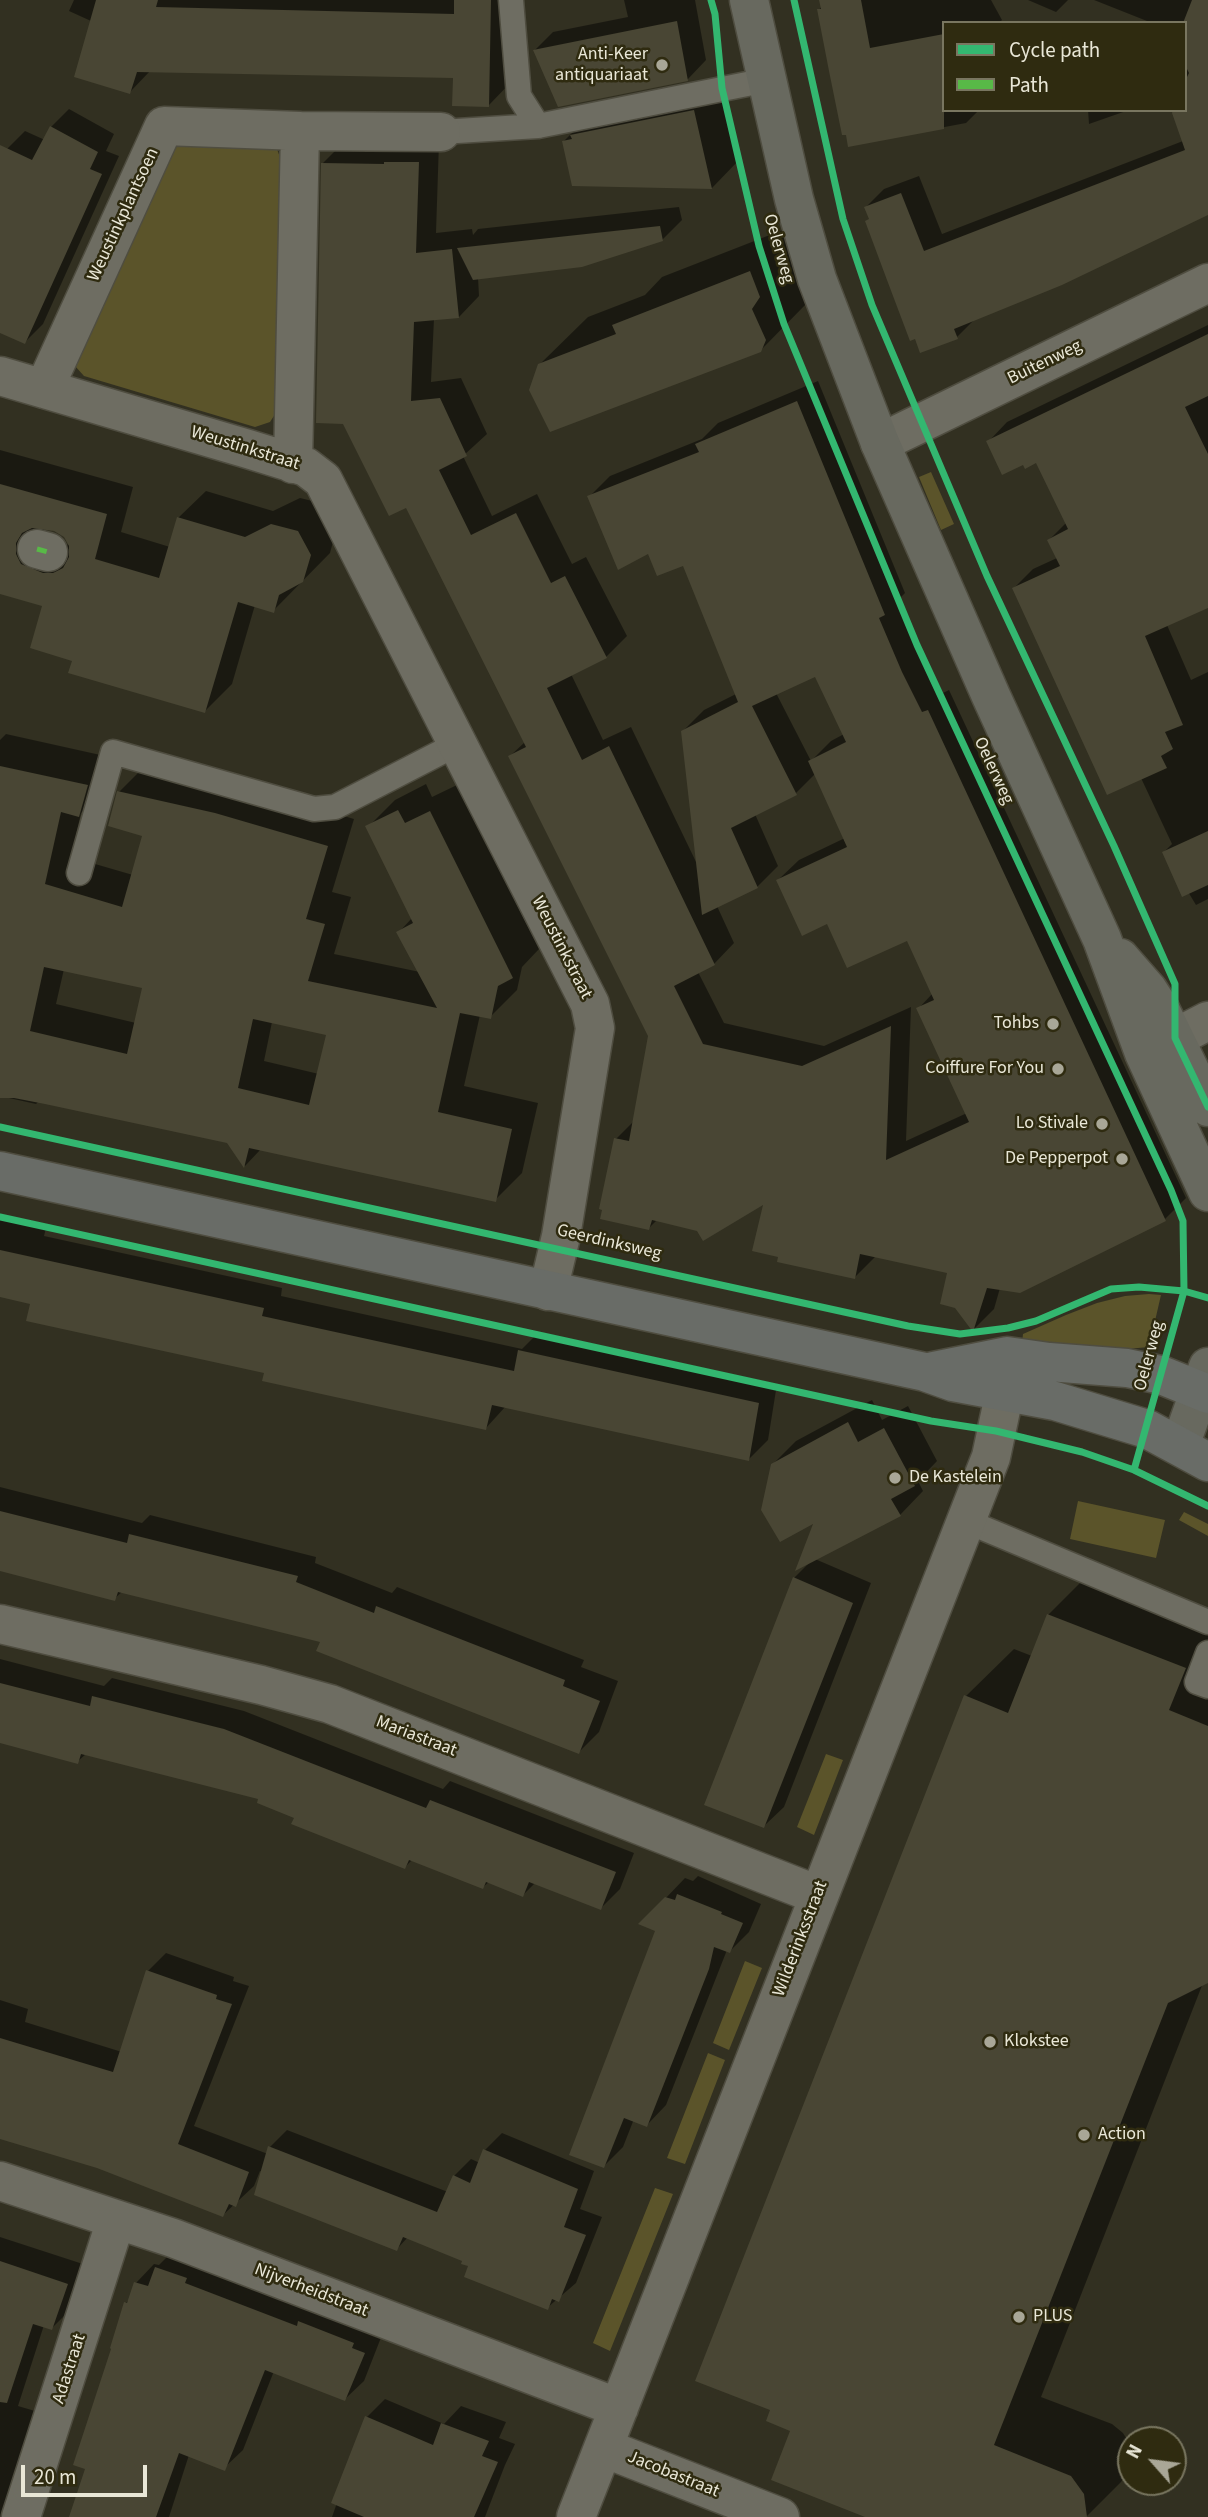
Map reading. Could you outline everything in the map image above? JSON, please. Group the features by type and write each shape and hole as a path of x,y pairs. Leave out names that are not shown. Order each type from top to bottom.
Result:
{"main road":[{"name":"Oelerweg","path":"749,0 794,199 817,279 880,443 1102,939 1144,1053 1208,1192"},
{"name":"Oelerweg","path":"1102,939 1148,990 1192,1030 1208,1107"},
{"path":"0,1171 925,1372 953,1382 1049,1362 1127,1368 1206,1384 1194,1454 1147,1429 1055,1401 1006,1373"}],"street":[{"name":"Weustinkplantsoen","path":"44,389 164,126 441,132"},
{"path":"293,464 300,131"},
{"name":"Buitenweg","path":"880,443 1208,283"},
{"name":"Weustinkstraat","path":"0,376 306,467 323,480 590,1004 596,1028 561,1236 548,1291"},
{"name":"Wilderinksstraat","path":"576,2517 991,1457 1006,1373"},
{"name":"Mariastraat","path":"0,1624 261,1685 330,1704 818,1895"},
{"name":"Nijverheidstraat","path":"0,2181 173,2238 619,2408"},
{"name":"Adastraat","path":"21,2517 117,2220"},
{"name":"Jacobastraat","path":"604,2448 780,2517"}],"lane":[{"path":"511,0 519,96 538,126"},
{"path":"441,132 538,126 767,80"},
{"path":"79,873 114,752 314,809 335,807 457,744"},
{"path":"966,1521 1208,1622"},
{"path":"1208,1653 1197,1682 1208,1686"}],"shaded area":[{"path":"190,139 277,149 282,163 279,408 270,422 255,427 84,376 75,366 171,150"},
{"path":"931,472 954,524 941,530 919,477"},
{"path":"1161,1295 1149,1347 1105,1351 1022,1343 1023,1334 1097,1303 1125,1296"},
{"path":"1078,1501 1165,1520 1156,1558 1070,1539"},
{"path":"1184,1512 1208,1524 1208,1536 1179,1520"},
{"path":"826,1754 843,1760 814,1835 797,1827"},
{"path":"745,1961 762,1968 729,2050 713,2043"},
{"path":"708,2053 725,2060 685,2164 667,2158"},
{"path":"655,2188 673,2194 610,2351 593,2343"}],"building":[{"path":"96,0 158,0 156,7 454,14 454,0 491,0 489,107 452,106 453,78 137,72 130,94 74,77"},
{"path":"819,0 861,0 870,48 942,34 944,129 848,147 846,135 842,135 829,71 817,9 821,9"},
{"path":"1192,0 1208,0 1208,215 1062,285 954,329 958,339 920,353 915,339 910,341 865,221 869,219 864,207 901,193 924,251 1185,150 1172,113 1187,112 1189,73 1187,21 1184,21"},
{"path":"677,21 688,81 558,107 533,50"},
{"path":"694,110 712,189 572,186 562,141 572,139 570,135"},
{"path":"50,126 98,152 90,169 102,174 25,344 0,333 0,145 32,160"},
{"path":"419,162 416,253 452,249 459,318 414,322 411,401 440,398 467,456 439,470 471,535 516,513 551,583 565,576 607,658 547,688 582,760 609,746 715,965 674,986 703,1044 802,1066 891,1026 886,1160 969,1122 916,1008 934,1000 907,941 847,968 827,924 802,936 776,880 847,847 808,761 846,742 815,677 752,706 797,795 731,828 758,888 702,915 681,731 738,702 683,566 657,576 648,554 618,570 587,496 699,452 695,444 797,401 885,615 879,618 902,672 922,712 928,710 1166,1221 1020,1293 987,1288 973,1332 955,1308 940,1304 947,1273 860,1254 855,1279 777,1262 778,1257 752,1251 763,1205 703,1241 697,1231 652,1220 649,1230 600,1219 602,1210 599,1209 614,1138 629,1141 648,1036 508,756 526,747 406,508 389,516 343,424 316,423 321,163"},
{"path":"660,226 663,241 582,267 473,280 457,248"},
{"path":"750,271 760,297 752,309 766,340 761,352 550,432 529,390 538,364 616,334 612,325"},
{"path":"1208,334 1208,396 1185,407 1208,454 1208,608 1145,636 1183,725 1165,732 1173,749 1161,756 1167,768 1107,795 1012,588 1060,566 1047,540 1068,529 1036,463 1025,469 1023,465 1002,475 986,441"},
{"path":"0,484 107,514 95,559 159,578 177,517 245,537 271,524 298,531 311,555 303,582 279,595 274,613 238,602 205,713 68,673 72,661 30,648 42,606 0,594","holes":["32,528 54,531 64,537 69,546 69,557 63,568 53,573 43,573 21,564 16,554 16,543 22,533"]},
{"path":"0,766 88,785 79,817 61,812 45,884 122,907 142,836 108,826 117,791 215,813 328,846 306,919 325,924 308,981 437,1008 396,932 413,923 365,826 398,810 405,823 430,811 513,978 498,986 491,1019 460,1013 438,1112 512,1129 496,1202 249,1148 244,1168 227,1143 45,1104 0,1098","holes":["44,967 142,988 127,1054 30,1031","253,1019 326,1035 309,1105 238,1088"]},
{"path":"1208,831 1208,885 1182,897 1162,852"},
{"path":"0,1250 264,1308 262,1316 514,1371 518,1350 759,1403 749,1461 492,1405 486,1430 262,1381 264,1373 26,1321 30,1304 0,1297"},
{"path":"848,1422 858,1442 884,1428 915,1486 891,1499 901,1516 795,1571 813,1524 780,1542 761,1510 771,1464"},
{"path":"0,1511 127,1543 129,1534 298,1576 296,1582 374,1613 376,1606 565,1680 563,1686 600,1701 579,1754 316,1651 320,1642 118,1592 115,1601 0,1571"},
{"path":"793,1577 853,1603 764,1828 704,1805"},
{"name":"Klokstee","path":"1047,1614 1186,1668 1169,1710 1208,1726 1208,1983 1168,2003 994,2445 1071,2476 1084,2494 1087,2517 865,2517 771,2480 790,2431 766,2421 770,2410 695,2381 964,1695 1008,1713"},
{"path":"0,1683 90,1706 92,1696 224,1729 426,1808 430,1800 616,1872 601,1910 529,1882 523,1897 486,1882 483,1889 409,1860 405,1869 291,1824 294,1818 257,1803 258,1799 81,1754 78,1764 0,1743"},
{"path":"677,1894 743,1923 730,1953 714,1947 709,1969 647,2127 624,2118 604,2168 569,2155 655,1931 638,1924 665,1897 675,1900"},
{"path":"146,1970 217,1995 216,1999 232,2004 178,2144 249,2172 236,2207 229,2204 223,2217 97,2168 0,2139 0,2038 113,2072"},
{"path":"268,2146 437,2212 453,2175 470,2183 483,2149 578,2189 564,2227 586,2235 559,2302 552,2299 548,2310 464,2277 468,2266 461,2264 462,2261 403,2237 397,2251 254,2195"},
{"path":"0,2261 68,2284 52,2330 33,2324 7,2403 0,2402"},
{"path":"155,2267 187,2278 185,2283 297,2326 298,2321 354,2343 352,2348 365,2353 345,2401 265,2370 225,2471 179,2453 156,2517 69,2517 85,2469 73,2465 124,2302 127,2303 134,2282 148,2286"},
{"path":"365,2416 433,2445 441,2423 489,2441 482,2456 498,2462 474,2517 364,2517 331,2503"}],"marked path":[{"path":"37,549 48,552"}],"cycle path":[{"path":"711,0 715,14 722,88 759,246 784,324 917,645 1171,1190 1183,1221 1184,1291 1134,1470 1208,1506"},
{"path":"794,0 843,219 872,305 987,576 1114,846 1175,984 1175,1038 1208,1107"},
{"name":"Geerdinksweg","path":"0,1127 908,1326 960,1334 1008,1328 1036,1321 1111,1289 1139,1287 1184,1291 1208,1298"},
{"path":"0,1217 931,1421 996,1431 1082,1452 1134,1470"}],"place":[{"name":"Anti-Keer antiquariaat","path":"662,65"},
{"name":"Tohbs","path":"1053,1024"},
{"name":"Coiffure For You","path":"1058,1069"},
{"name":"Lo Stivale","path":"1102,1124"},
{"name":"De Pepperpot","path":"1122,1159"},
{"name":"De Kastelein","path":"895,1478"},
{"name":"Klokstee","path":"990,2042"},
{"name":"Action","path":"1084,2135"},
{"name":"PLUS","path":"1019,2317"}]}
